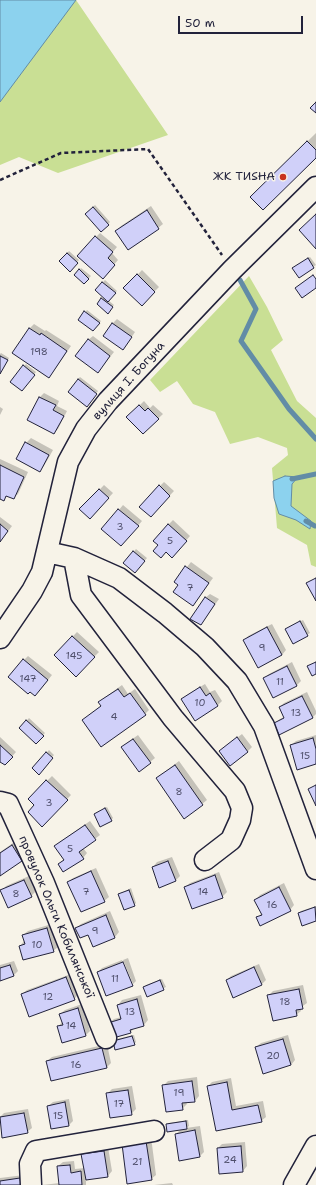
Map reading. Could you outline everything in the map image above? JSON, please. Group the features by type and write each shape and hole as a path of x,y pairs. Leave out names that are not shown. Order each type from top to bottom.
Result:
{"street":[{"name":"вулиця І. Богуна","path":"0,638 32,591 42,572 68,462 86,429 108,401 232,270 316,187"},
{"path":"47,552 74,558 119,578 166,613 205,647 237,681 264,726 316,869"},
{"path":"74,558 81,595 173,718 235,791 242,808 240,820 231,840 205,860"},
{"name":"провулок Ольги Кобилянської","path":"0,802 8,804 44,883 106,1038"},
{"path":"32,1185 30,1164 36,1151 154,1131"},
{"path":"294,1185 316,1146"}],"path":[{"path":"0,180 61,153 148,149 232,270"}],"green space":[{"path":"0,0 76,0 168,135 58,173 19,157 0,165"},
{"path":"249,276 267,307 283,340 271,350 297,401 316,418 316,567 311,565 307,545 277,528 272,468 288,455 287,448 258,437 230,444 215,412 193,404 177,381 160,392 150,380"}],"water":[{"path":"0,0 76,0 0,102"},
{"path":"285,476 298,477 292,484 291,506 311,521 310,529 296,520 279,514 274,498 273,481"}],"building":[{"path":"316,102 316,113 310,108"},
{"name":"ЖК ТИSHA","path":"307,141 316,150 316,158 263,210 250,197"},
{"path":"93,207 109,225 101,232 85,214"},
{"path":"147,210 159,229 128,250 115,231"},
{"path":"316,214 316,249 299,230"},
{"path":"95,236 113,252 108,258 115,265 103,279 77,256"},
{"path":"67,253 78,263 70,272 59,261"},
{"path":"308,258 314,268 299,278 292,268"},
{"path":"79,269 89,279 84,284 74,275"},
{"path":"137,274 155,292 142,306 123,288"},
{"path":"313,275 316,279 316,288 302,298 295,288"},
{"path":"102,282 116,293 108,302 95,290"},
{"path":"101,298 113,307 108,314 97,304"},
{"path":"84,311 100,323 93,331 78,320"},
{"path":"112,323 132,337 123,350 103,336"},
{"path":"29,328 40,335 41,333 67,351 49,378 12,353"},
{"path":"88,339 110,356 98,373 75,356"},
{"path":"0,356 8,360 0,374"},
{"path":"23,365 35,375 22,391 10,382"},
{"path":"78,379 97,394 87,407 68,392"},
{"path":"39,397 56,405 53,410 64,416 54,434 27,420"},
{"path":"139,405 145,411 148,408 159,419 143,434 126,417"},
{"path":"25,442 49,455 40,472 16,459"},
{"path":"0,465 24,477 14,499 6,496 4,501 0,499"},
{"path":"159,485 170,496 151,517 139,507"},
{"path":"99,489 109,498 90,519 79,509"},
{"path":"118,509 139,526 121,546 101,529"},
{"path":"0,524 8,531 0,542"},
{"path":"168,524 187,541 172,558 166,552 161,558 153,551 158,545 153,541"},
{"path":"133,551 145,561 135,573 123,563"},
{"path":"185,566 209,583 193,606 173,592 178,585 174,582"},
{"path":"316,578 316,601 306,583"},
{"path":"205,597 215,604 201,625 190,619"},
{"path":"300,621 308,636 293,644 285,629"},
{"path":"267,627 282,655 258,668 243,640"},
{"path":"72,636 95,657 76,677 54,655"},
{"path":"23,659 48,680 35,696 30,692 28,694 8,677"},
{"path":"316,662 316,674 312,676 307,666"},
{"path":"287,666 297,686 273,698 263,678"},
{"path":"200,687 206,696 210,693 218,706 195,721 181,699"},
{"path":"118,689 124,697 130,693 146,715 101,747 82,720 101,706 98,702"},
{"path":"302,696 313,718 279,735 274,723 284,718 279,707"},
{"path":"26,720 44,736 36,744 19,728"},
{"path":"237,737 248,752 230,766 219,751"},
{"path":"313,738 316,749 316,764 297,770 290,745"},
{"path":"133,739 151,763 139,772 121,747"},
{"path":"0,745 13,757 5,765 0,762"},
{"path":"46,752 53,758 39,775 32,768"},
{"path":"175,765 203,805 184,819 156,778"},
{"path":"46,780 68,800 42,827 28,812 34,805 28,799"},
{"path":"316,785 316,806 308,789"},
{"path":"105,808 112,821 100,827 94,814"},
{"path":"85,825 96,840 79,852 84,859 63,872 58,864 64,860 54,846"},
{"path":"12,845 22,861 0,876 0,853"},
{"path":"168,861 176,881 159,888 152,867"},
{"path":"91,871 105,902 81,912 67,882"},
{"path":"215,875 223,898 192,909 184,887"},
{"path":"24,880 32,897 8,908 0,890"},
{"path":"279,887 291,911 260,926 256,917 262,915 254,900"},
{"path":"129,890 135,906 124,910 118,894"},
{"path":"315,907 316,921 302,926 298,913"},
{"path":"106,915 115,938 93,947 88,935 80,938 75,928"},
{"path":"47,928 54,952 23,960 19,946 25,944 22,935"},
{"path":"123,962 133,986 106,996 97,972"},
{"path":"10,965 14,976 0,981 0,968"},
{"path":"254,967 262,985 233,998 226,980"},
{"path":"66,977 75,1000 29,1017 21,994"},
{"path":"160,980 164,990 147,997 143,987"},
{"path":"299,989 303,1009 296,1010 297,1016 273,1021 267,995"},
{"path":"137,999 144,1026 130,1030 131,1033 113,1038 108,1023 121,1019 117,1005"},
{"path":"78,1008 86,1036 62,1043 57,1026 63,1025 59,1014"},
{"path":"132,1036 135,1045 115,1050 113,1041"},
{"path":"283,1039 291,1065 263,1074 255,1047"},
{"path":"102,1048 107,1068 51,1081 46,1061"},
{"path":"192,1081 195,1102 182,1103 183,1110 166,1112 162,1085"},
{"path":"227,1082 232,1110 258,1105 262,1122 216,1131 207,1086"},
{"path":"128,1090 132,1115 110,1118 106,1093"},
{"path":"65,1102 69,1126 51,1129 47,1106"},
{"path":"24,1113 28,1133 2,1138 0,1117"},
{"path":"186,1121 187,1129 167,1132 166,1124"},
{"path":"195,1130 200,1157 179,1161 175,1134"},
{"path":"146,1141 152,1180 127,1184 122,1144"},
{"path":"241,1146 243,1172 219,1174 217,1148"},
{"path":"104,1151 108,1177 86,1180 81,1154"},
{"path":"70,1165 71,1173 81,1171 82,1185 59,1185 57,1166"},
{"path":"20,1178 21,1185 0,1185 0,1181"}],"waterway":[{"path":"240,280 256,309 241,341 289,409 316,439"},
{"path":"292,479 316,474"},
{"path":"306,521 315,526"}],"place":[{"name":"ЖК ТИSHA","path":"283,177"}]}
